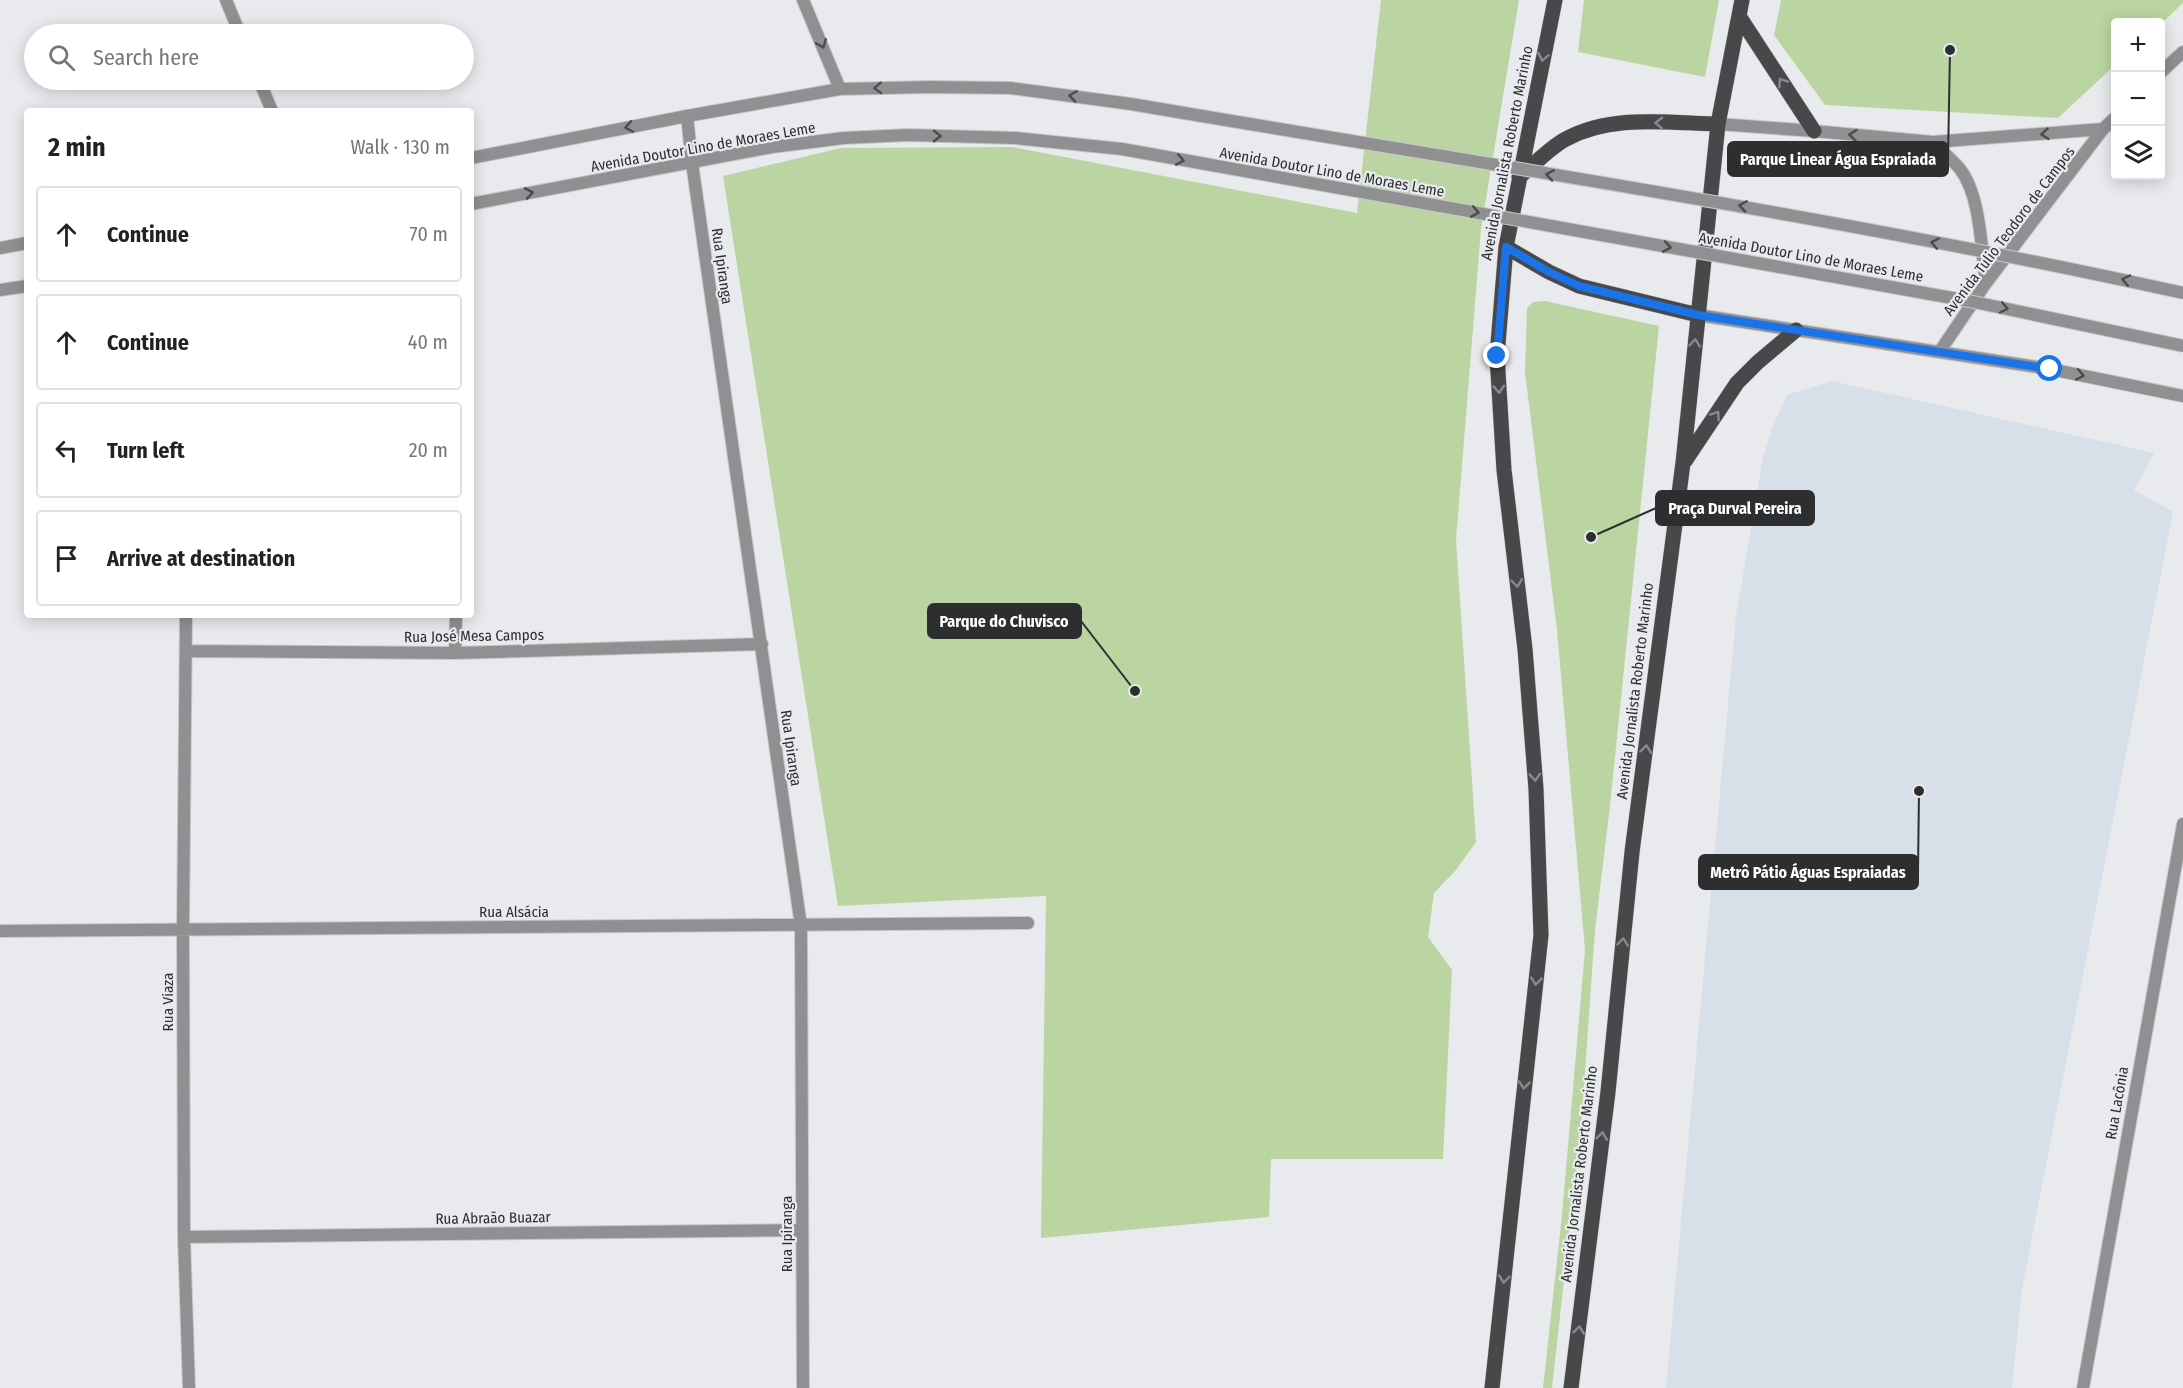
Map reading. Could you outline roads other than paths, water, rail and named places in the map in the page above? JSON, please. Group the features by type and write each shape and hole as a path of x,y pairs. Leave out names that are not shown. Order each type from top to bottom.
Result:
{"main road":[{"name":"Avenida Jornalista Roberto Marinho","path":"1492,1388 1541,935 1536,789 1527,672 1504,470 1497,356 1506,247 1555,0"},
{"name":"Avenida Jornalista Roberto Marinho","path":"1571,1388 1608,1092 1632,852 1683,464 1718,124 1742,0"},
{"path":"1739,16 1814,131"},
{"path":"1519,177 1565,140 1597,126 1628,123 1718,124"},
{"path":"1506,247 1579,286 1698,315"},
{"path":"1683,464 1737,383 1796,330"}],"street":[{"path":"226,0 236,24"},
{"path":"804,0 840,89"},
{"path":"2161,72 2183,52"},
{"path":"474,157 840,89 1010,88 1131,104 1759,209 2183,293"},
{"path":"263,90 271,108"},
{"name":"Rua Ipiranga","path":"687,116 801,926 803,1388"},
{"name":"Avenida Tulio Teodoro de Campos","path":"1940,351 1986,283 2111,121"},
{"name":"Avenida Tulio Teodoro de Campos","path":"1718,124 1933,142 2103,129"},
{"name":"Avenida Doutor Lino de Moraes Leme","path":"474,203 772,147 844,138 908,135 1015,138 1122,149 1969,301 2183,346"},
{"path":"1933,142 1960,170 1968,185 1976,207 1986,283"},
{"path":"0,248 24,244"},
{"path":"0,290 24,286"},
{"path":"1698,315 2050,369 2183,396"},
{"name":"Rua Viaza","path":"186,618 183,928 184,1236 189,1388"},
{"path":"455,653 456,618"},
{"name":"Rua José Mesa Campos","path":"187,651 455,653 762,644"},
{"name":"Rua Lacônia","path":"2083,1388 2183,825"},
{"name":"Rua Alsácia","path":"0,931 1029,923"},
{"name":"Rua Abraão Buazar","path":"184,1236 802,1230"}],"place":[{"name":"Parque Linear Água Espraiada","path":"1950,50"},
{"name":"Praça Durval Pereira","path":"1591,537"},
{"name":"Parque do Chuvisco","path":"1135,691"},
{"name":"Metrô Pátio Águas Espraiadas","path":"1919,791"}]}
